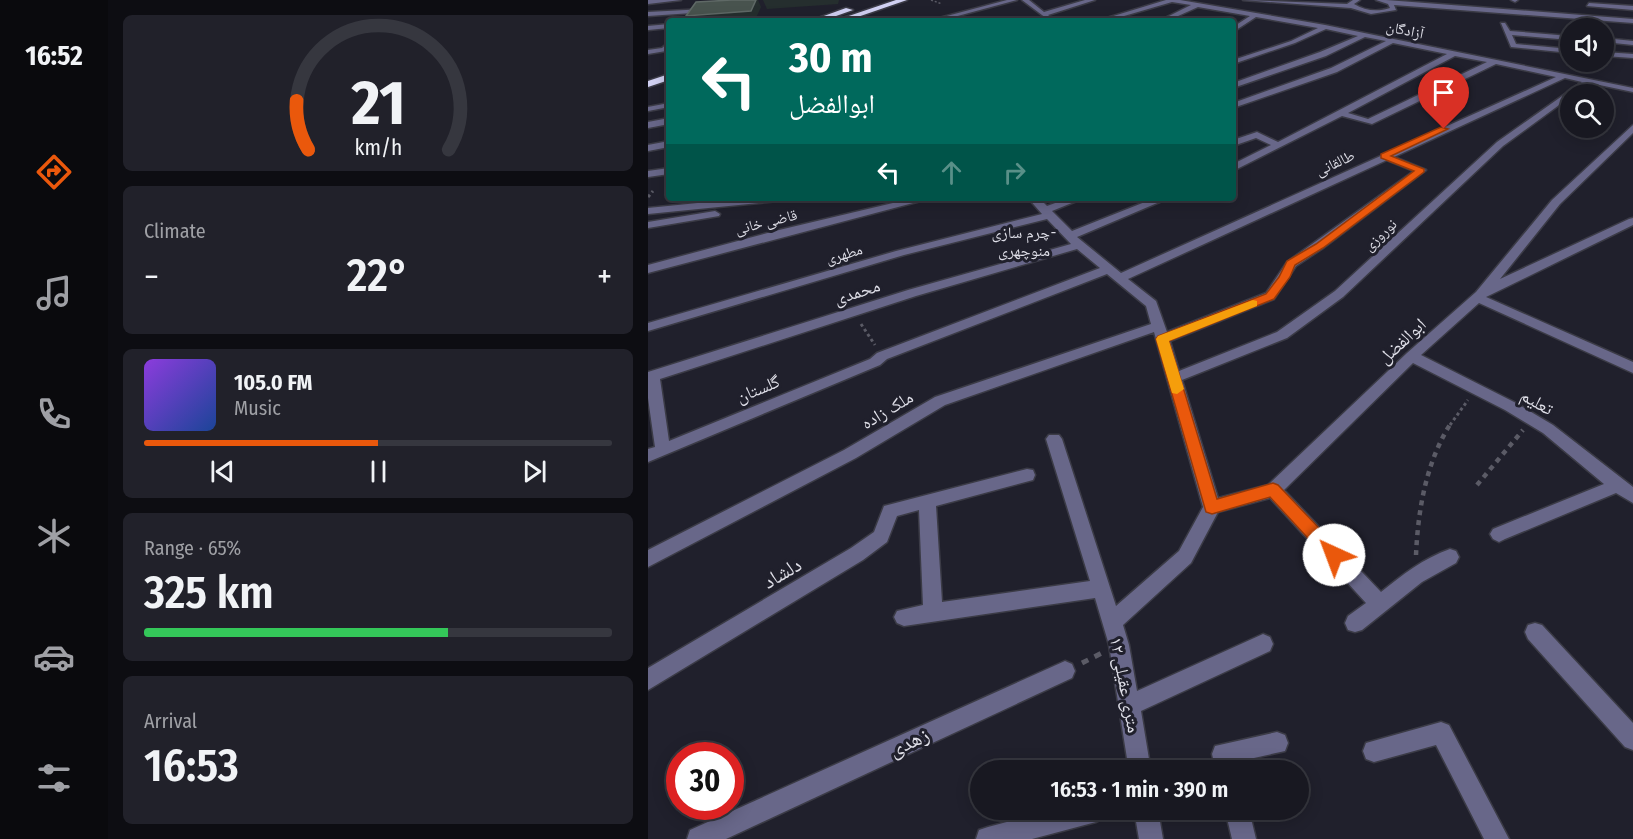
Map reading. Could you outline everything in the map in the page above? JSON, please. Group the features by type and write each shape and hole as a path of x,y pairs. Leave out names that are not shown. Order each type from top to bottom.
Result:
{"highway":[{"path":"823,18 879,0"},
{"path":"847,18 903,0"},
{"path":"648,74 666,69"},
{"path":"648,84 666,77"}],"street":[{"path":"648,2 678,0"},
{"path":"943,18 1014,0"},
{"path":"1025,0 1049,18"},
{"path":"1043,14 1092,0"},
{"path":"1110,18 1171,0"},
{"name":"آزادگان","path":"1171,0 1272,15 1633,85"},
{"path":"1245,0 1354,2 1366,11 1386,3 1556,13 1633,21"},
{"path":"1476,0 1479,10"},
{"path":"1625,0 1633,9"},
{"path":"1167,18 1195,2"},
{"name":"آزادگان","path":"1195,2 1255,15 1272,15 1633,90"},
{"path":"1386,3 1633,28"},
{"path":"1588,5 1633,9"},
{"path":"648,14 708,9 694,18"},
{"path":"1236,28 1255,15"},
{"path":"1503,24 1513,46 1507,33 1503,24"},
{"path":"648,28 666,26"},
{"path":"1236,61 1293,42 1325,27"},
{"path":"1507,33 1560,37"},
{"path":"1236,85 1323,54 1365,35"},
{"path":"1236,105 1334,70 1392,41"},
{"path":"1614,41 1633,43"},
{"path":"648,43 666,45"},
{"path":"648,52 666,45"},
{"path":"1513,46 1560,50"},
{"path":"1236,166 1454,53"},
{"path":"1614,55 1633,56"},
{"path":"1341,113 1369,122 1494,62"},
{"name":"طالقانی","path":"1114,273 1564,76"},
{"name":"نوروزی","path":"1174,378 1282,335 1339,294 1500,144 1588,81"},
{"path":"648,109 666,106"},
{"path":"648,125 666,122"},
{"path":"1633,128 1556,202 1478,297 1633,368"},
{"path":"1236,142 1257,135 1277,145"},
{"path":"648,148 666,145"},
{"name":"ملک زاده","path":"648,559 839,460 940,401 1270,296 1291,264 1319,246 1421,170 1384,156"},
{"path":"648,174 666,171"},
{"path":"648,211 752,201"},
{"path":"648,225 721,213 752,201"},
{"name":"قاضی خانی","path":"648,269 779,233 914,201"},
{"path":"1036,201 1075,241 1152,304 1212,507"},
{"name":"مطهری","path":"648,327 900,253 1047,213 1073,201"},
{"name":"محمدی","path":"650,377 1075,241 1158,201"},
{"name":"ابوالفضل","path":"1212,507 1273,490 1412,356 1478,297 1507,280 1556,259 1633,220"},
{"name":"گلستان","path":"648,456 875,362 882,356 1114,273"},
{"name":"تعلیم","path":"1412,356 1531,420 1564,441 1617,486 1633,496"},
{"path":"650,377 663,450"},
{"path":"1054,439 1112,622"},
{"name":"دلشاد","path":"648,680 857,554 881,537 890,511 1027,475"},
{"path":"1499,534 1617,486"},
{"path":"1273,490 1380,604"},
{"path":"927,501 933,612"},
{"name":"۱۲ متری عقیلی","path":"1138,760 1119,645 1112,622 1185,557 1212,507"},
{"path":"1355,623 1416,576 1450,557"},
{"path":"904,617 1101,588"},
{"path":"1535,632 1633,739"},
{"path":"1129,705 1263,644"},
{"name":"زهدی","path":"699,839 1065,671"},
{"path":"1374,751 1441,733 1497,839"},
{"path":"1224,760 1223,754 1277,743"},
{"path":"988,839 1059,820"},
{"path":"1148,820 1151,839"},
{"path":"1239,820 1244,839"}],"path":[{"path":"931,0 942,4"},
{"path":"648,197 653,191"},
{"path":"854,312 882,356"},
{"path":"1416,576 1417,533 1429,475 1445,434 1476,390"},
{"path":"1477,485 1531,420"},
{"path":"1065,671 1119,645"}],"building":[{"path":"756,0 751,11 686,16 696,2"}],"slow traffic":[{"path":"1177,389 1162,339 1253,303"}],"district":[{"name":"چرم سازی- منوچهری","path":"1024,241"}],"route":[{"path":"1334,555 1273,490 1212,507 1162,339 1270,296 1291,264 1415,177 1421,170 1384,156 1444,129"}]}
